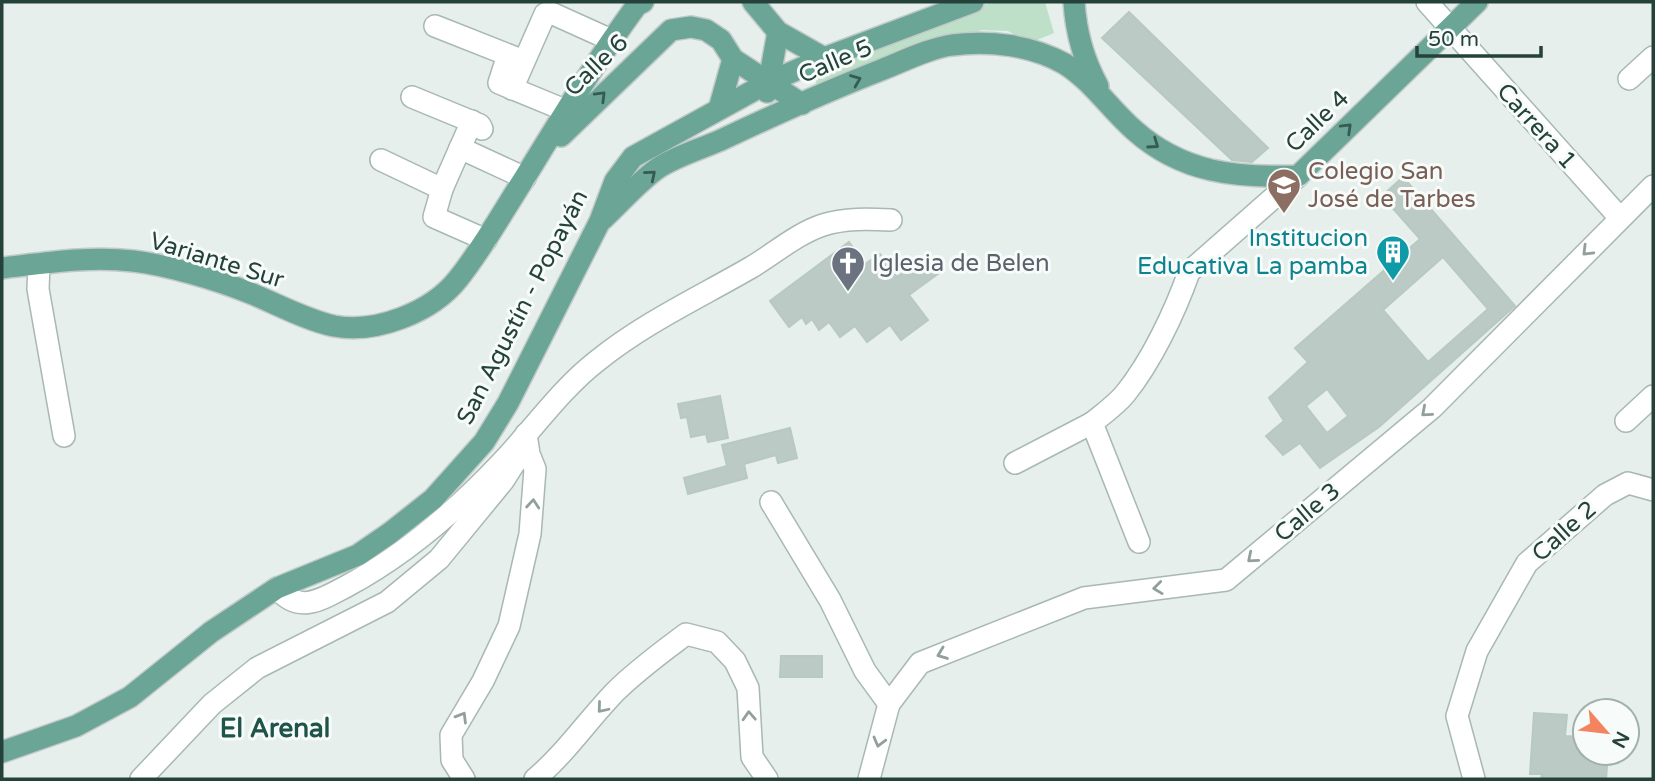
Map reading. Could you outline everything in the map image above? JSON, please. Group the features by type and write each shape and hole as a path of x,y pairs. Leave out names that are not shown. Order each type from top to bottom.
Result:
{"main road":[{"name":"Calle 6","path":"412,314 444,294 457,280 486,240 611,40 637,5 643,2"},
{"path":"753,2 778,32 824,58"},
{"name":"Calle 5","path":"769,82 824,58 973,2"},
{"path":"1074,2 1076,31 1087,66 1105,98 1134,130 1170,155 1210,171 1253,177 1298,176"},
{"name":"Calle 4","path":"1298,176 1477,2"},
{"name":"Calle 6","path":"530,170 671,30 691,27 706,30 721,40 733,59 802,104"},
{"path":"761,121 778,32"},
{"name":"Calle 5","path":"600,221 656,170 822,93 927,52 950,46 988,42 1033,50 1065,65 1105,98"},
{"path":"719,109 733,59"},
{"name":"San Agustín - Popayán","path":"2,752 76,726 130,697 211,632 277,588 358,555 433,499 484,442 508,403 600,221 615,181 633,157 769,82"},
{"name":"Variante Sur","path":"2,268 89,258 135,261 191,274 248,292 335,326 375,326 412,314"}],"street":[{"name":"Carrera 1","path":"1427,2 1620,218"},
{"path":"567,111 506,86 516,58 549,12 611,40"},
{"path":"435,26 516,58"},
{"path":"1629,79 1653,57"},
{"path":"412,97 477,124 466,151 442,189 434,217 486,240"},
{"path":"466,151 530,170"},
{"path":"381,160 442,189"},
{"name":"Calle 4","path":"1092,424 1124,395 1148,358 1181,295 1189,272 1298,176"},
{"name":"Calle 3","path":"889,704 920,663 1084,598 1226,580 1432,408 1653,186"},
{"path":"277,588 291,601 304,604 324,598 374,571 421,539 454,510 594,363 626,338 752,267 798,237 824,225 859,219 891,220"},
{"path":"39,264 38,289 64,436"},
{"path":"1626,421 1653,397"},
{"path":"1015,463 1092,424 1139,542"},
{"path":"141,779 212,704 257,668 387,602 439,559 514,467 526,434"},
{"path":"464,779 452,760 451,735 483,681 509,626 530,534 536,470 529,454 526,434"},
{"name":"Calle 2","path":"1474,779 1457,716 1477,651 1527,563 1605,495 1628,483 1653,490"},
{"path":"771,502 830,600 865,671 889,704 869,779"},
{"path":"535,779 558,760 615,692 687,634 717,642 735,661 748,688 752,757 767,779"}],"green space":[{"path":"991,2 1045,2 1054,33 1030,43 1008,31 982,30 817,85 811,69"}],"building":[{"path":"1129,12 1268,148 1252,162 1232,160 1102,38"},
{"name":"Institucion Educativa La pamba","path":"1403,177 1515,306 1379,427 1320,468 1300,443 1283,455 1266,436 1284,421 1269,398 1308,362 1295,348 1420,239 1382,196","holes":["1443,257 1488,309 1428,362 1383,310","1327,389 1348,416 1327,433 1306,406"]},
{"name":"Iglesia de Belen","path":"849,242 865,264 880,254 897,277 926,256 939,273 909,295 928,320 901,340 890,325 867,342 855,326 840,337 829,322 819,330 812,319 806,324 802,317 789,327 770,301"},
{"path":"720,396 728,438 708,442 706,434 691,437 687,417 681,418 678,404"},
{"path":"790,428 797,458 778,463 776,455 744,464 747,478 688,494 684,478 727,466 722,445"},
{"path":"781,656 822,656 822,677 780,677"},
{"path":"1534,713 1567,715 1565,736 1571,736 1571,767 1607,767 1606,779 1541,779 1542,774 1530,774"}],"place":[{"name":"Colegio San José de Tarbes","path":"1284,215"},
{"name":"Institucion Educativa La pamba","path":"1393,282"},
{"name":"Iglesia de Belen","path":"848,293"}],"district":[{"name":"El Arenal","path":"275,728"}]}
